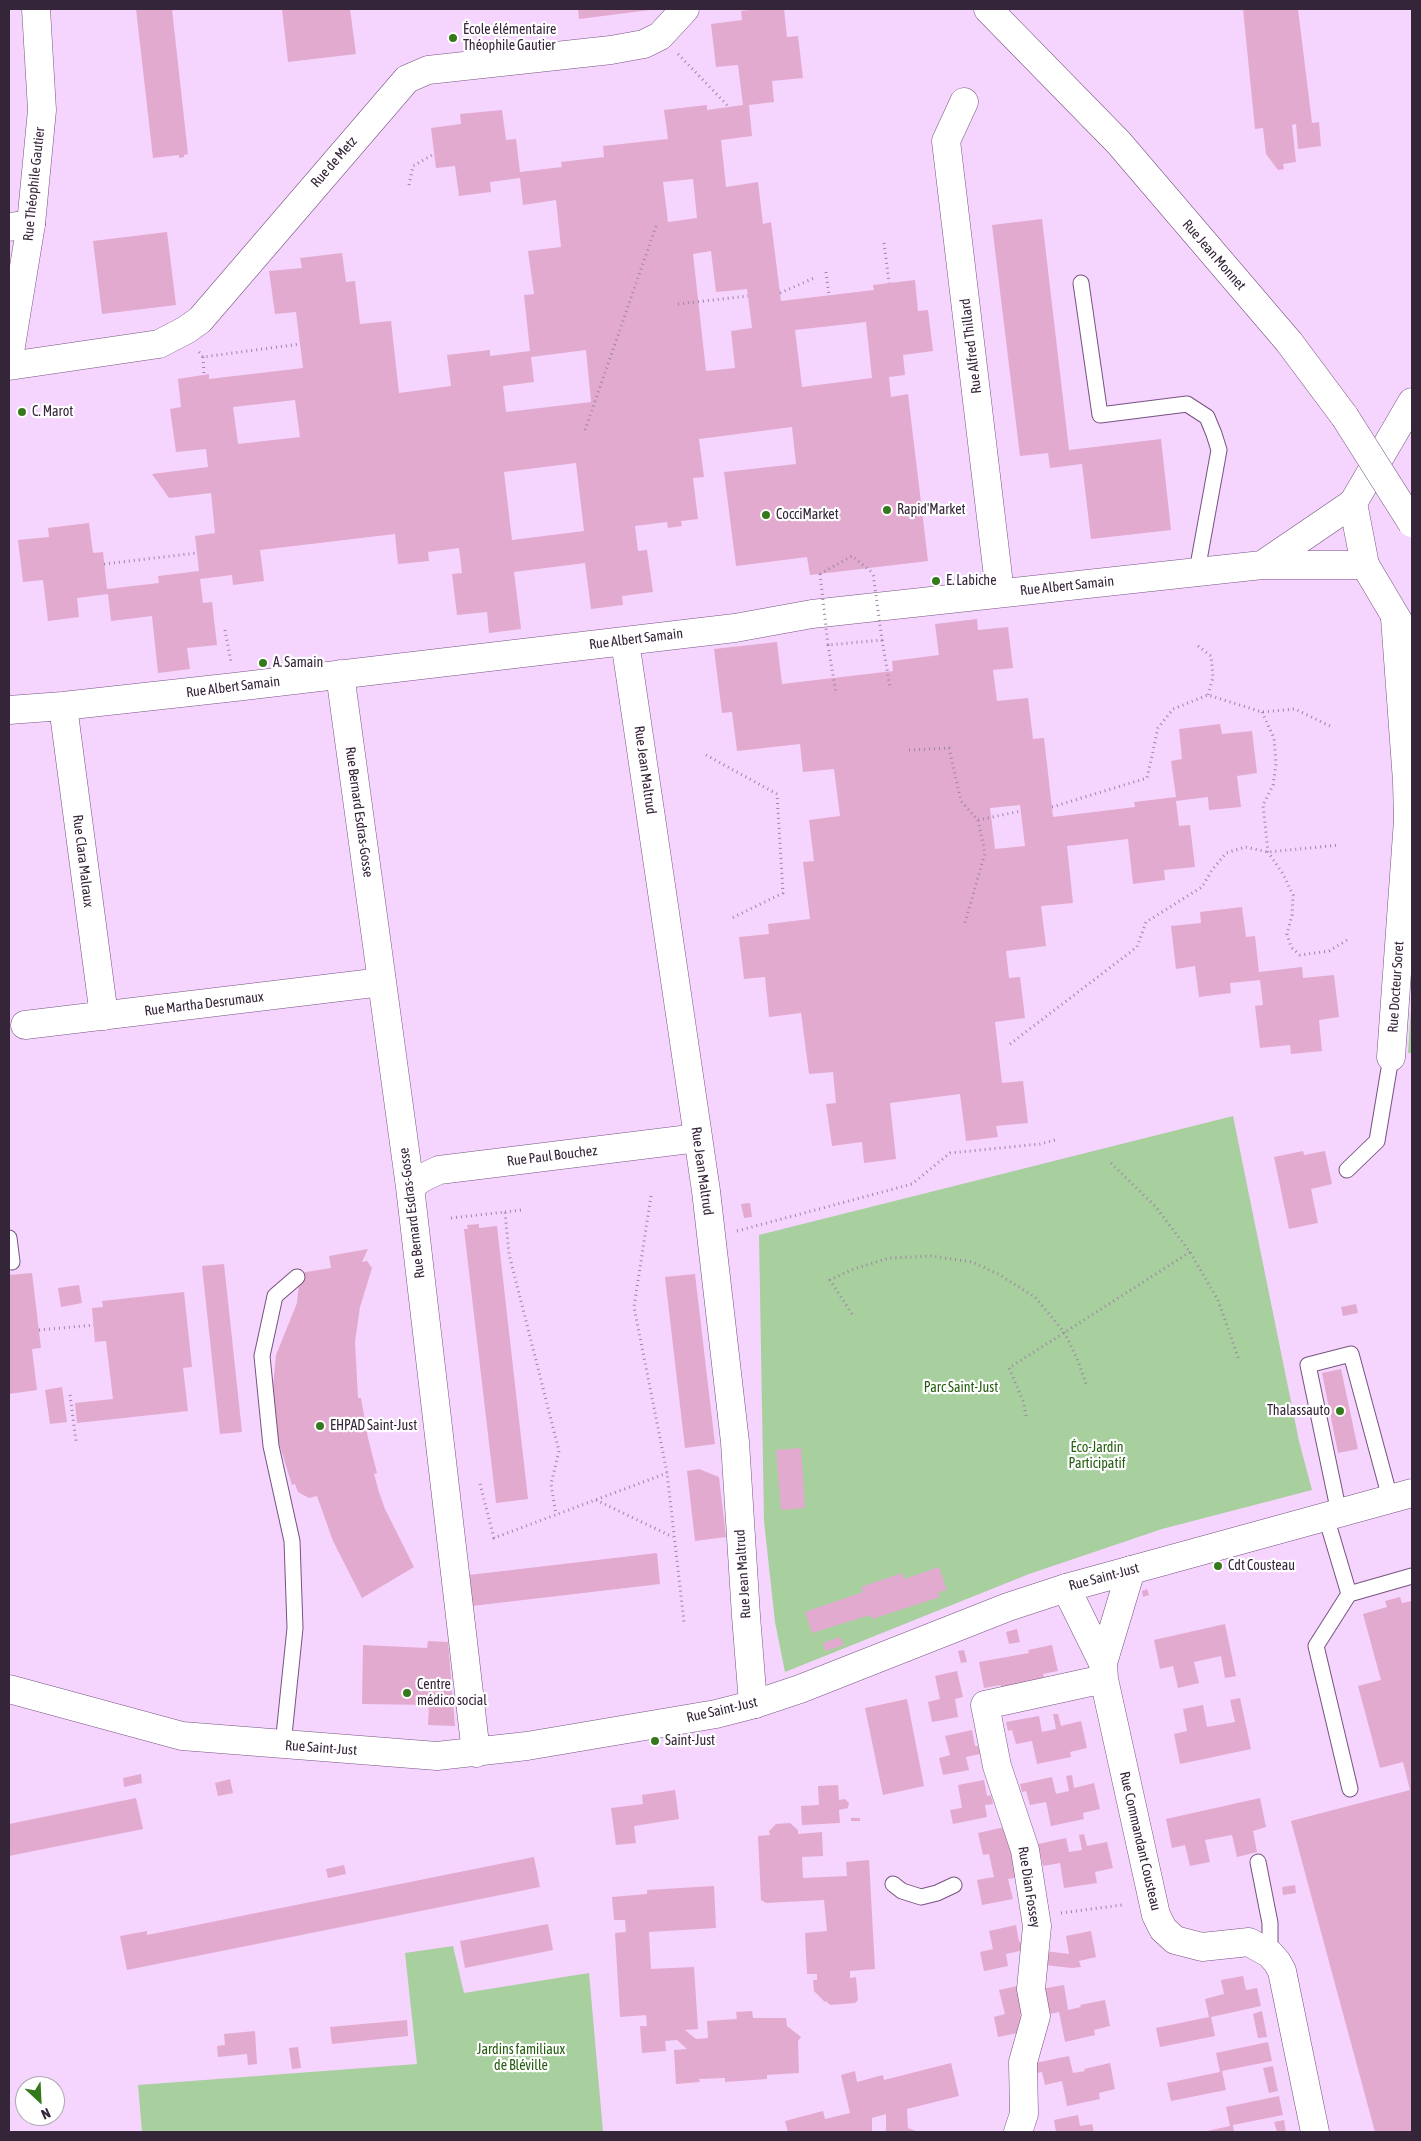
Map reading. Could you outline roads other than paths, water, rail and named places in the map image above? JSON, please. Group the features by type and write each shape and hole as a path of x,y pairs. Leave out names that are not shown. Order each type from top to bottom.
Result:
{"street":[{"name":"Rue Théophile Gautier","path":"9,358 20,225 42,110 36,9"},
{"name":"Rue de Metz","path":"9,366 159,344 186,330 200,320 407,79 428,70 611,50 644,44 660,36 685,9"},
{"name":"Rue Jean Monnet","path":"988,9 1119,144 1289,342 1345,417 1412,523"},
{"name":"Rue Alfred Thillard","path":"964,102 946,141 1000,593"},
{"path":"1262,565 1353,503 1412,402"},
{"path":"1353,503 1365,565 1412,644"},
{"name":"Rue Albert Samain","path":"9,710 63,706 625,641 735,628 791,617 1000,593 1262,565 1365,565"},
{"name":"Rue Docteur Soret","path":"1392,1056 1410,780 1395,618"},
{"name":"Rue Jean Maltrud","path":"625,641 711,1238 735,1442 746,1616 752,1691 755,1704"},
{"name":"Rue Bernard Esdras-Gosse","path":"340,674 410,1187 476,1752"},
{"name":"Rue Clara Malraux","path":"63,706 104,1016"},
{"name":"Rue Martha Desrumaux","path":"25,1026 382,982"},
{"name":"Rue Paul Bouchez","path":"410,1187 422,1178 439,1170 698,1138"},
{"name":"Rue Saint-Just","path":"9,1689 182,1736 437,1756 527,1746 709,1715 755,1704 800,1689 1008,1607 1066,1588 1401,1496"},
{"name":"Rue Commandant Cousteau","path":"1104,1671 1131,1570"},
{"name":"Rue Commandant Cousteau","path":"1066,1588 1104,1671 1154,1906 1163,1929 1175,1940 1202,1947 1249,1942 1270,1954 1282,1970 1315,2132"},
{"name":"Rue Dian Fossey","path":"1018,2132 1024,2114 1023,2062 1036,2016 1031,1989 1037,1926 1025,1850 997,1766 985,1705 1104,1671"}],"lane":[{"path":"1081,283 1100,414 1187,404 1207,417 1214,434 1219,450 1198,572"},
{"path":"1347,1170 1377,1141 1392,1056"},
{"path":"9,1238 12,1262"},
{"path":"283,1745 294,1628 292,1540 271,1446 262,1356 274,1296 297,1277"},
{"path":"1349,1594 1333,1515 1308,1365 1351,1354 1401,1496"},
{"path":"1350,1789 1316,1646 1349,1594 1412,1576"},
{"path":"1258,1862 1270,1923 1270,1954"},
{"path":"893,1884 902,1891 921,1897 937,1893 954,1885"}],"place":[{"name":"École élémentaire Théophile Gautier","path":"453,38"},
{"name":"C. Marot","path":"22,412"},
{"name":"Rapid'Market","path":"887,510"},
{"name":"CocciMarket","path":"766,515"},
{"name":"E. Labiche","path":"936,581"},
{"name":"A. Samain","path":"263,663"},
{"name":"Thalassauto","path":"1340,1411"},
{"name":"EHPAD Saint-Just","path":"320,1426"},
{"name":"Cdt Cousteau","path":"1218,1566"},
{"name":"Centre médico social","path":"407,1693"},
{"name":"Saint-Just","path":"655,1741"}],"park label":[{"name":"Parc Saint-Just","path":"961,1388"},
{"name":"Éco-Jardin Participatif","path":"1097,1456"},
{"name":"Jardins familiaux de Bléville","path":"521,2058"}]}
